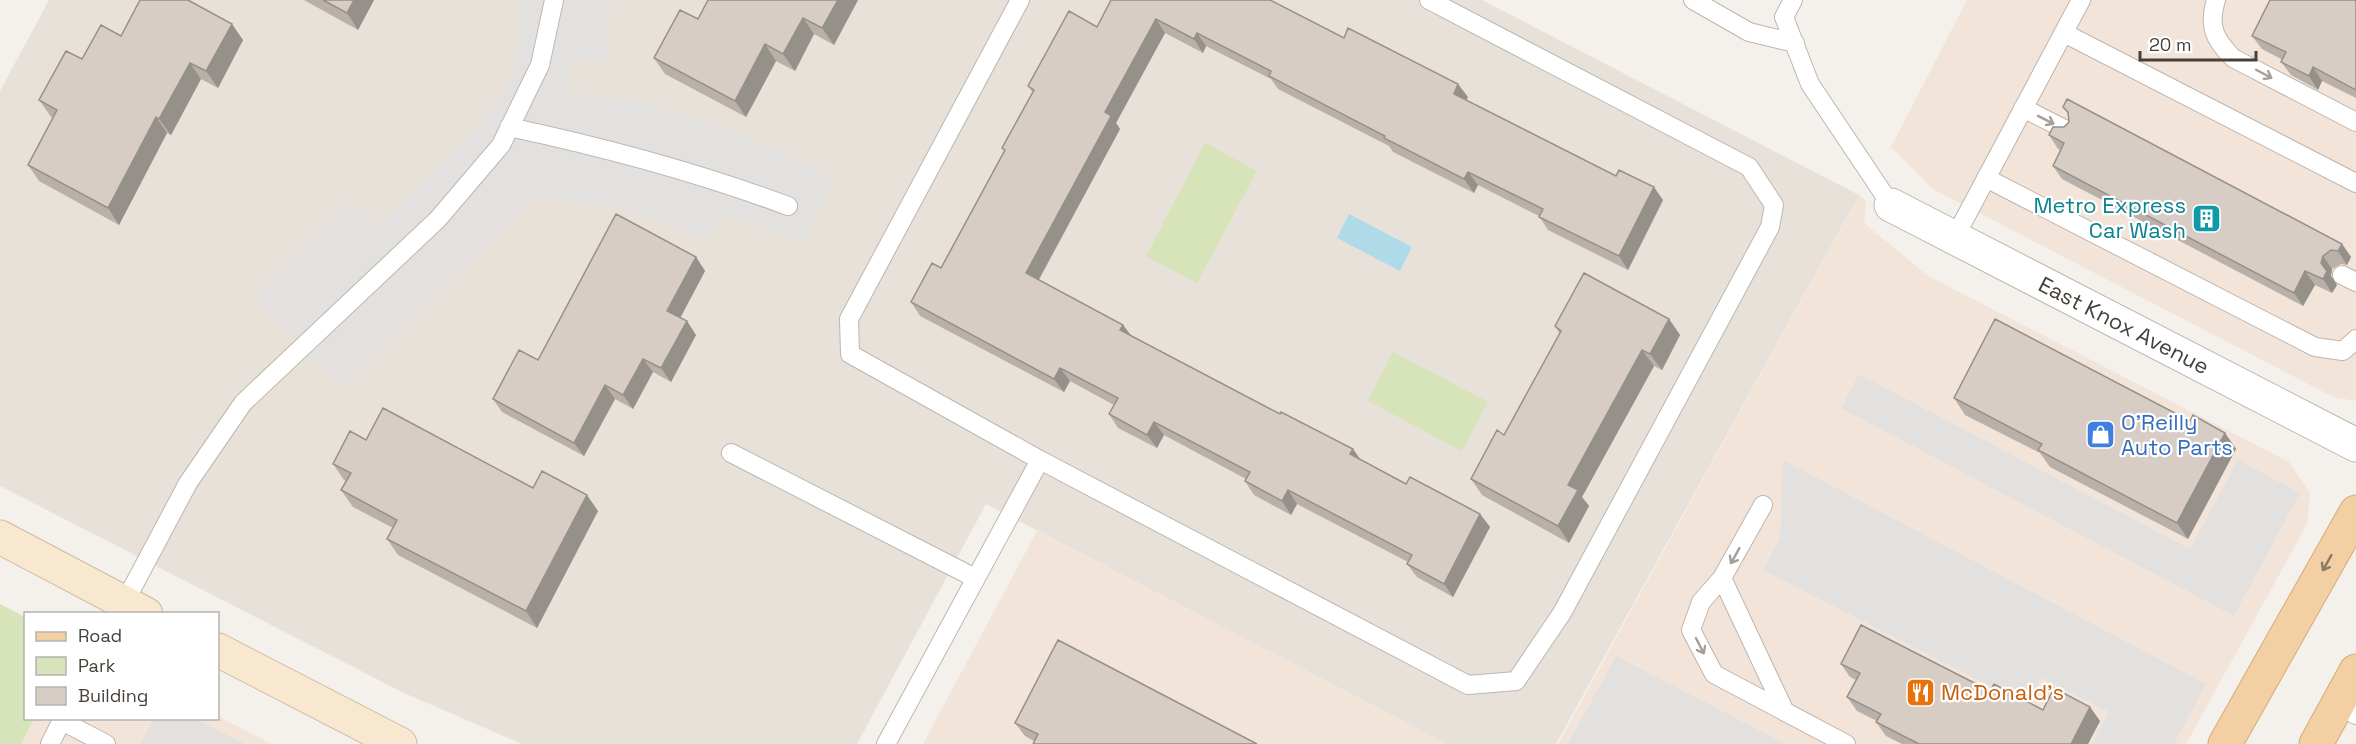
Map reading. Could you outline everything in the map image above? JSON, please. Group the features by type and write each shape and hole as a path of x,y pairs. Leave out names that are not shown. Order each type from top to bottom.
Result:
{"main road":[{"path":"2225,744 2356,512"},
{"path":"0,537 130,610"},
{"path":"219,651 400,744"},
{"path":"2316,744 2347,710 2356,670"}],"street":[{"name":"East Knox Avenue","path":"1891,205 2356,445"}],"lane":[{"path":"130,610 188,483 243,403 438,219 501,145 540,64 554,0"},
{"path":"1020,0 849,319 850,354 1040,460 1468,685 1516,681 1562,613 1731,300 1770,227 1773,205 1749,167 1429,0"},
{"path":"1693,0 1749,32 1795,43"},
{"path":"1793,0 1784,17 1810,84 1891,205"},
{"path":"1955,237 2081,0"},
{"path":"2216,0 2211,18 2219,44 2233,58 2356,122"},
{"path":"2064,33 2356,183"},
{"path":"2023,108 2068,131"},
{"path":"509,127 580,142 672,168 749,191 788,206"},
{"path":"1986,178 2314,346 2343,351 2356,339"},
{"path":"731,453 975,578"},
{"path":"886,744 1040,460"},
{"path":"1764,505 1722,578 1701,602 1691,630 1714,674 1846,744"},
{"path":"1722,578 1785,712"},
{"path":"50,744 63,720 106,744"}],"shaded area":[{"path":"49,0 1482,0 1859,195 1556,744 1447,744 986,504 857,744 522,744 404,693 0,486 0,91"},
{"path":"521,0 610,0 607,61 570,56 564,91 648,105 709,123 776,150 835,181 802,242 760,225 722,214 711,238 626,209 537,195 342,388 255,298 351,202 379,228 470,136 504,95 520,42"},
{"path":"1967,0 2356,0 2356,401 2333,397 1933,189 1891,147"},
{"path":"1859,195 1866,201 1864,223 1928,276 2289,462 2310,493 2307,524 2186,744 1558,744"},
{"path":"1859,374 2190,549 2238,460 2300,493 2234,616 1841,408"},
{"path":"1783,460 2206,684 2174,744 2092,744 2109,712 2041,678 2027,705 1763,570 1780,538"},
{"path":"1037,531 1447,744 923,744"},
{"path":"1616,656 1786,744 1568,744"},
{"path":"219,717 271,744 21,744 33,720 219,720"},
{"path":"153,720 197,720 245,744 140,744"}],"green space":[{"path":"1205,143 1257,171 1197,283 1146,256"},
{"path":"1393,352 1488,402 1462,451 1368,401"},
{"path":"0,604 24,616 24,720 33,720 21,744 0,744"}],"water":[{"path":"1349,214 1412,247 1400,271 1337,238"}],"building":[{"path":"140,0 188,0 232,24 206,71 190,63 159,119 156,117 108,208 28,165 57,110 39,100 66,51 82,59 101,25 121,36"},
{"path":"323,0 354,0 347,13"},
{"path":"708,0 838,0 822,28 803,18 783,54 765,44 735,101 654,58 680,10 698,19"},
{"path":"1111,0 1270,0 1344,38 1348,28 1458,84 1454,94 1616,176 1619,170 1654,187 1619,256 1539,217 1543,209 1468,172 1464,179 1269,76 1271,71 1197,33 1194,39 1156,19 1105,112 1111,116 1026,273 1123,325 1120,330 1280,414 1281,412 1353,449 1350,454 1406,484 1410,477 1480,514 1444,584 1407,564 1412,555 1288,490 1282,501 1245,481 1250,472 1154,422 1147,435 1109,414 1118,398 1060,368 1054,379 911,302 932,263 941,268 1005,150 1002,148 1034,90 1028,86 1069,11 1097,27"},
{"path":"2270,0 2356,1 2356,90 2313,67 2309,76 2281,62 2286,52 2252,36"},
{"name":"Metro Express Car Wash","path":"2067,99 2342,244 2338,251 2331,250 2323,256 2321,263 2327,271 2323,279 2305,271 2294,293 2053,166 2064,143 2049,135 2053,127 2064,127 2069,122 2068,112 2063,107"},
{"path":"616,214 696,257 667,311 687,321 661,368 643,359 623,395 605,385 574,443 493,399 519,350 538,360"},
{"path":"1584,273 1669,319 1650,354 1642,350 1568,485 1578,490 1558,526 1471,479 1497,430 1504,435 1561,331 1555,326"},
{"name":"O'Reilly Auto Parts","path":"1995,319 2190,421 2193,415 2225,433 2177,523 2038,450 2042,444 1954,398"},
{"path":"383,408 533,488 542,471 587,495 526,611 387,539 397,520 341,490 351,473 333,464 350,431 366,440"},
{"name":"McDonald's","path":"1861,625 1990,691 1994,684 2043,710 2054,688 2090,707 2071,744 1919,744 1876,722 1881,714 1847,697 1860,673 1841,664"},
{"path":"1058,640 1257,744 1033,744 1038,734 1015,723"}],"place":[{"name":"Metro Express Car Wash","path":"2207,218"},
{"name":"O'Reilly Auto Parts","path":"2100,435"},
{"name":"McDonald's","path":"1920,692"}]}
